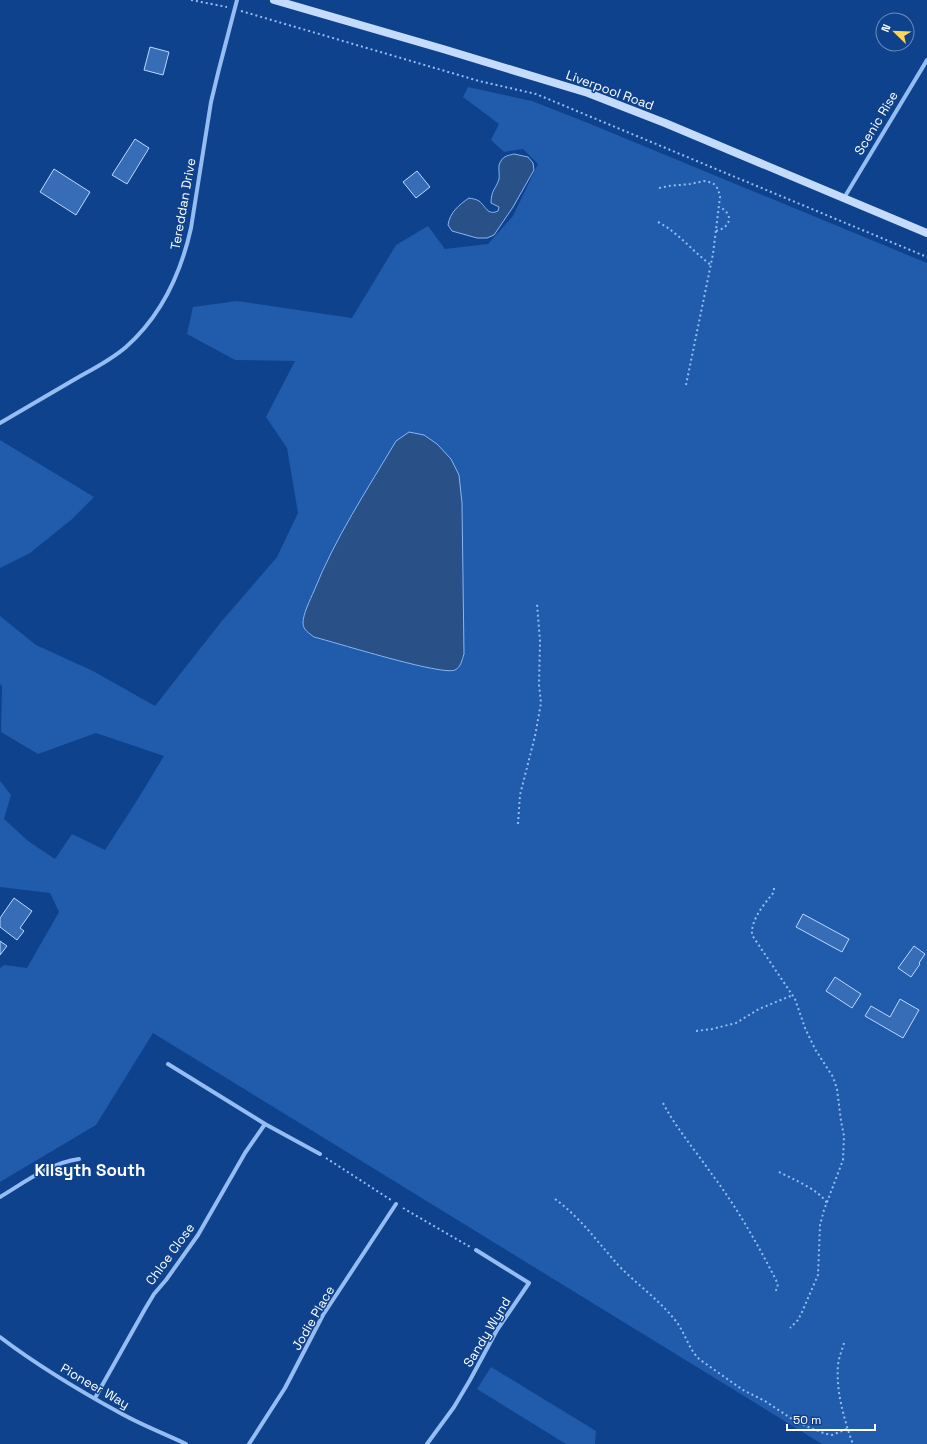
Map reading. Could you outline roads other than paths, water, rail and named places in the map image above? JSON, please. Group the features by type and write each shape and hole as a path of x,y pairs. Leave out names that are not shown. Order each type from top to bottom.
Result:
{"main road":[{"name":"Liverpool Road","path":"274,0 451,51 588,93 665,123 927,233"}],"street":[{"name":"Tereddan Drive","path":"0,423 105,362 125,347 143,329 171,288 179,270 188,242 218,69 237,0"},
{"name":"Scenic Rise","path":"844,198 927,60"},
{"path":"168,1064 265,1124 320,1154"},
{"name":"Chloe Close","path":"95,1398 154,1294 166,1280 198,1235 245,1152 265,1124"},
{"path":"0,1197 49,1168 66,1161 79,1159"},
{"name":"Jodie Place","path":"249,1444 285,1388 324,1315 396,1204"},
{"name":"Sandy Wynd","path":"427,1444 454,1407 497,1330 529,1283 476,1250"},
{"name":"Pioneer Way","path":"0,1337 56,1376 123,1415 186,1444"}],"district":[{"name":"Kilsyth South","path":"90,1170"}]}
